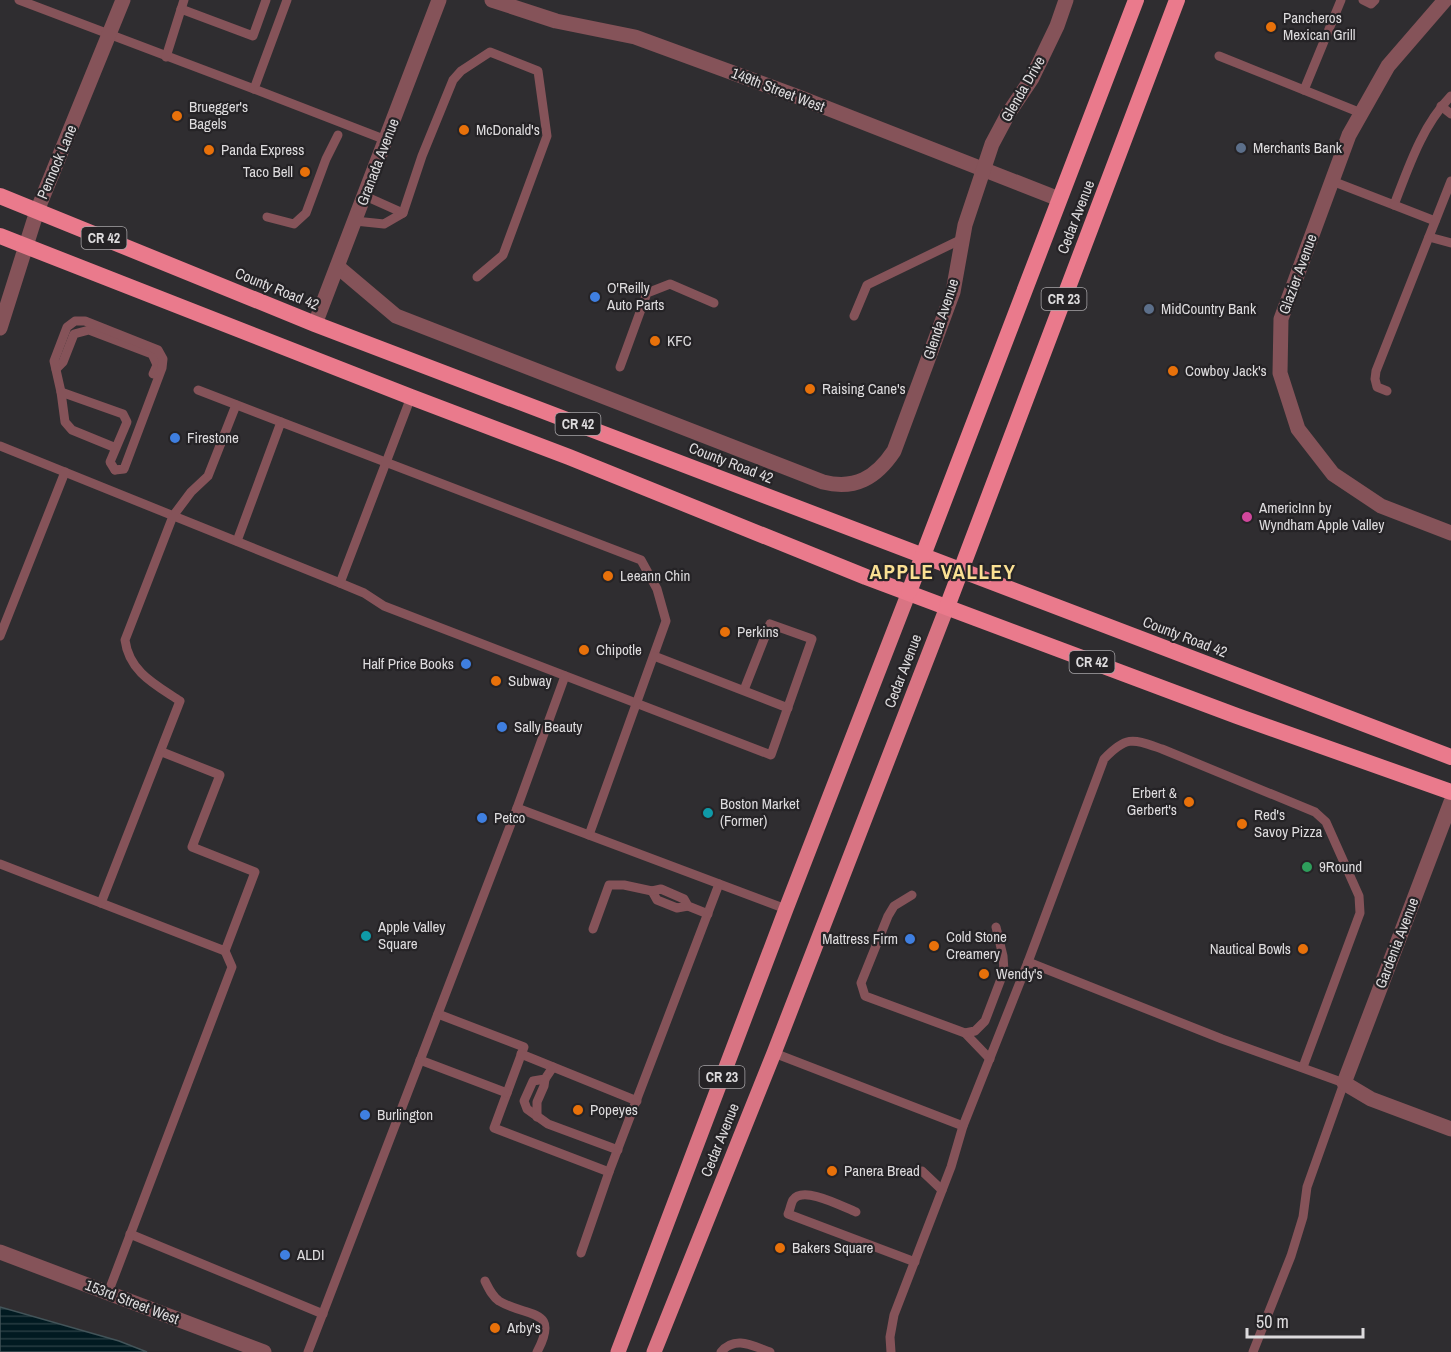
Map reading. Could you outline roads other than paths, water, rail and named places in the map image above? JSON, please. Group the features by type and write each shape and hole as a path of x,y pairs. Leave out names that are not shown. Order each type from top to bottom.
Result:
{"highway":[{"name":"Cedar Avenue","path":"909,592 1136,0"},
{"name":"Cedar Avenue","path":"947,607 1177,0"},
{"name":"County Road 42","path":"0,196 315,324 1451,757"},
{"name":"CR 42","path":"0,236 947,607 1226,712 1451,792"}],"main road":[{"name":"Cedar Avenue","path":"618,1352 909,592"},
{"name":"Cedar Avenue","path":"654,1352 774,1053 947,607"}],"street":[{"name":"Pennock Lane","path":"0,328 37,211 123,0"},
{"name":"Granada Avenue","path":"315,324 439,0"},
{"name":"149th Street West","path":"492,0 556,21 635,37 1059,199"},
{"name":"Glenda Drive","path":"992,144 1008,114 1032,78 1057,26 1065,0"},
{"name":"Glazier Avenue","path":"1445,0 1388,66 1349,135 1281,319 1280,373 1298,429 1333,474 1381,506 1451,533"},
{"name":"Glenda Avenue","path":"338,267 396,315 823,482 843,485 865,480 878,471 894,451 952,292 963,239 992,144"},
{"name":"Gardenia Avenue","path":"1344,1083 1451,802"},
{"path":"1344,1083 1371,1099 1451,1129"},
{"name":"153rd Street West","path":"0,1252 264,1352"}],"lane":[{"path":"19,0 386,141"},
{"path":"1304,90 1341,0"},
{"path":"1363,0 1371,4 1375,0"},
{"path":"166,57 183,4 253,36 266,1 286,4 254,89"},
{"path":"355,221 384,224 403,213 422,156 453,80 461,71 490,52 538,71 547,136 503,255 477,277"},
{"path":"1219,56 1361,113"},
{"path":"1394,205 1412,157 1441,106 1451,96"},
{"path":"1441,106 1451,114"},
{"path":"267,217 294,224 306,213 326,159 338,135"},
{"path":"1332,181 1435,221"},
{"path":"1387,391 1377,387 1376,371 1435,221 1447,203 1451,181"},
{"path":"365,196 403,213"},
{"path":"1429,237 1451,243"},
{"path":"854,316 867,285 963,239"},
{"path":"620,367 647,292 670,284 714,303"},
{"path":"115,470 124,469 164,358 158,350 85,321 75,321 67,327 54,361 65,422 72,430 116,448"},
{"path":"198,390 641,560 657,589 666,621 589,835"},
{"path":"61,392 123,414 127,422 110,462 115,470"},
{"path":"340,583 411,397"},
{"path":"101,903 162,752 180,701 137,671 126,650 125,640 173,516 208,476 236,405"},
{"path":"237,542 281,422"},
{"path":"0,446 340,583 364,593 384,606 771,755 812,639 770,624 744,690"},
{"path":"107,489 115,470"},
{"path":"0,636 65,472"},
{"path":"654,656 788,708"},
{"path":"308,1352 517,808 565,676"},
{"path":"891,1352 890,1337 894,1315 942,1190 963,1126 1028,962 1104,759 1118,745 1137,741 1162,749 1315,812 1326,822 1359,896 1360,913 1303,1067"},
{"path":"108,1293 232,967 225,951 255,872 192,846 220,775 162,752"},
{"path":"517,808 786,909"},
{"path":"0,864 225,951"},
{"path":"581,1253 609,1172 719,884"},
{"path":"593,929 609,885 624,885 652,891 657,900 677,908 688,906 708,914"},
{"path":"912,895 894,906 888,916 861,983 866,996 965,1034 990,1059"},
{"path":"965,1034 975,1031 985,1021 1004,971 996,927"},
{"path":"1028,962 1222,1039 1344,1083 1307,1187 1303,1217 1291,1256 1253,1352"},
{"path":"438,1014 524,1047 494,1128 609,1172"},
{"path":"774,1053 963,1126"},
{"path":"521,1054 637,1101"},
{"path":"420,1060 507,1093"},
{"path":"553,1067 545,1079 533,1081 524,1101 526,1109 548,1124 618,1150"},
{"path":"922,1171 942,1190"},
{"path":"856,1212 809,1194 799,1195 793,1200 788,1214 915,1262"},
{"path":"130,1234 322,1314"},
{"path":"485,1281 493,1296 500,1302 540,1317 545,1323 546,1329 537,1352"},
{"path":"721,1352 727,1345 741,1341 770,1352"}],"water":[{"path":"0,1307 119,1341 147,1352 0,1352"}],"place":[{"name":"Pancheros Mexican Grill","path":"1271,27"},
{"name":"Bruegger's Bagels","path":"177,116"},
{"name":"McDonald's","path":"464,130"},
{"name":"Merchants Bank","path":"1241,148"},
{"name":"Panda Express","path":"209,150"},
{"name":"Taco Bell","path":"305,172"},
{"name":"O'Reilly Auto Parts","path":"595,297"},
{"name":"MidCountry Bank","path":"1149,309"},
{"name":"KFC","path":"655,341"},
{"name":"Cowboy Jack's","path":"1173,371"},
{"name":"Raising Cane's","path":"810,389"},
{"name":"Firestone","path":"175,438"},
{"name":"AmericInn by Wyndham Apple Valley","path":"1247,517"},
{"name":"Leeann Chin","path":"608,576"},
{"name":"Perkins","path":"725,632"},
{"name":"Chipotle","path":"584,650"},
{"name":"Half Price Books","path":"466,664"},
{"name":"Subway","path":"496,681"},
{"name":"Sally Beauty","path":"502,727"},
{"name":"Erbert & Gerbert's","path":"1189,802"},
{"name":"Boston Market (Former)","path":"708,813"},
{"name":"Petco","path":"482,818"},
{"name":"Red's Savoy Pizza","path":"1242,824"},
{"name":"9Round","path":"1307,867"},
{"name":"Apple Valley Square","path":"366,936"},
{"name":"Mattress Firm","path":"910,939"},
{"name":"Cold Stone Creamery","path":"934,946"},
{"name":"Nautical Bowls","path":"1303,949"},
{"name":"Wendy's","path":"984,974"},
{"name":"Popeyes","path":"578,1110"},
{"name":"Burlington","path":"365,1115"},
{"name":"Panera Bread","path":"832,1171"},
{"name":"Bakers Square","path":"780,1248"},
{"name":"ALDI","path":"285,1255"},
{"name":"Arby's","path":"495,1328"}],"district":[{"name":"APPLE VALLEY","path":"943,572"}]}
